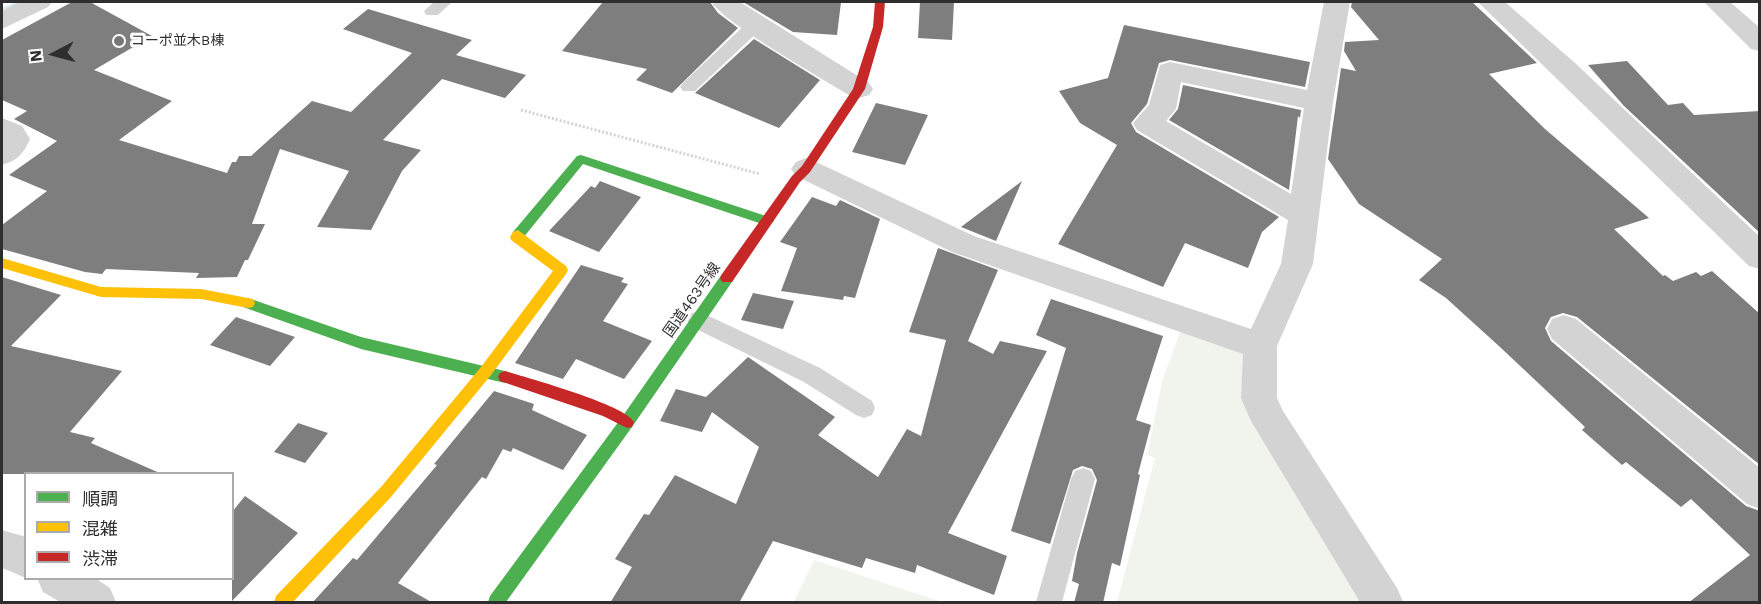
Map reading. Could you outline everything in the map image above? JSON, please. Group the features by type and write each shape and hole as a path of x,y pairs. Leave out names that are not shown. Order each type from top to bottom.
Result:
{"main road":[{"name":"国道463号線","path":"496,603 627,422 859,89 878,27 880,2"},
{"path":"282,603 386,492 486,371 561,270 516,237 581,159 768,221"},
{"path":"2,263 101,292 201,294 238,299 361,343 486,371 608,411 627,422"}],"street":[{"path":"2,21 39,2"},
{"path":"724,2 755,25 859,89"},
{"path":"1337,2 1319,102 1297,264 1260,346 1259,398 1269,421 1383,603"},
{"path":"1491,2 1565,69 1760,257"},
{"path":"1716,2 1760,44"},
{"path":"1305,216 1147,123 1162,109 1170,71 1319,102"},
{"path":"2,128 12,133 16,139 13,146 2,155"},
{"path":"801,174 963,244 1260,346"},
{"path":"1564,329 1760,492"},
{"path":"2,549 12,550 24,558"},
{"path":"59,580 96,603"}],"lane":[{"path":"689,87 755,25"},
{"path":"698,320 812,375 864,408"},
{"path":"1050,603 1083,479"}],"path":[{"path":"521,110 747,172 801,174"}],"shaded area":[{"path":"1181,329 1232,346 1245,355 1319,519 1363,602 1117,602 1155,458 1147,455 1162,382"},
{"path":"814,560 942,602 794,602"}],"building":[{"path":"72,2 90,2 152,36 94,70 172,101 119,140 227,173 232,162 236,162 239,156 251,156 312,101 351,112 412,53 343,29 368,9 472,40 456,55 526,75 505,98 442,79 383,140 421,150 402,171 371,230 317,227 349,171 280,149 252,224 265,224 237,277 196,278 199,273 106,269 102,274 85,272 2,249 2,225 47,191 9,175 57,141 14,119 27,111 2,100 2,40"},
{"path":"603,2 710,2 718,13 738,28 672,93 636,80 647,69 562,51"},
{"path":"743,2 841,2 837,35 793,32"},
{"path":"920,2 954,2 952,40 918,38"},
{"path":"1352,2 1472,2 1537,63 1489,74 1545,129 1649,218 1614,229 1663,276 1673,281 1696,272 1701,276 1712,271 1760,314 1760,465 1577,317 1563,313 1551,317 1545,328 1551,341 1746,506 1760,511 1760,603 1688,603 1750,555 1691,499 1681,507 1626,462 1622,465 1582,430 1585,427 1500,347 1446,298 1419,280 1442,259 1359,204 1328,159 1341,68 1356,71 1344,51 1345,42 1379,40 1351,7"},
{"path":"1124,25 1310,62 1305,87 1170,60 1159,63 1147,104 1131,123 1136,132 1279,217 1262,232 1248,268 1185,243 1163,287 1058,244 1117,145 1080,123 1059,91 1108,78"},
{"path":"754,39 820,80 779,128 695,93"},
{"path":"1627,61 1668,105 1683,103 1694,115 1760,111 1760,233 1624,106 1588,65"},
{"path":"1183,85 1301,110 1300,118 1298,116 1289,190 1169,120 1178,109"},
{"path":"876,103 928,115 905,165 852,152"},
{"path":"600,181 641,197 599,252 549,231 591,186 595,188"},
{"path":"1022,181 996,241 961,227"},
{"path":"812,197 836,206 840,200 880,219 855,298 844,296 843,300 781,291 797,248 780,242"},
{"path":"938,248 998,270 968,341 993,354 1000,341 1047,351 948,533 1007,556 994,595 917,565 915,573 866,558 862,568 773,541 739,603 610,603 632,567 615,559 644,514 649,515 675,475 736,504 759,447 712,412 702,432 660,421 676,389 706,397 748,357 835,417 818,435 878,477 907,429 921,436 946,340 909,332"},
{"path":"581,265 624,278 621,282 628,284 603,321 652,341 624,379 576,359 563,379 515,363"},
{"path":"2,277 61,295 11,346 122,371 70,432 95,438 91,443 157,472 2,474"},
{"path":"753,293 794,301 783,329 741,320"},
{"path":"1051,299 1163,336 1136,420 1151,425 1138,474 1140,475 1120,566 1112,563 1103,603 1074,603 1079,584 1072,581 1077,553 1097,480 1092,469 1082,466 1073,470 1050,544 1011,531 1066,348 1036,335"},
{"path":"236,317 295,337 270,366 210,345"},
{"path":"494,391 534,404 532,410 587,435 563,470 513,448 511,452 503,449 486,479 482,477 398,583 433,603 312,603 353,558 357,560 437,465 434,464"},
{"path":"298,423 328,433 305,463 274,452"},
{"path":"245,496 298,533 232,601 232,580 234,580 234,510"}],"waterway":[{"path":"2,11 21,2"}],"traffic: fast":[{"path":"518,235 581,159 768,221"},
{"path":"496,602 627,422 727,278"},
{"path":"248,303 361,343 505,377"}],"traffic: slow":[{"path":"282,602 386,492 486,371 561,270 516,237 518,235"},
{"path":"2,263 101,292 201,294 248,303"}],"traffic: jam":[{"path":"727,278 796,179 806,169 859,89 878,27 880,2"},
{"path":"505,377 608,411 627,422"}],"place":[{"name":"コーポ並木B棟","path":"119,41"}]}
